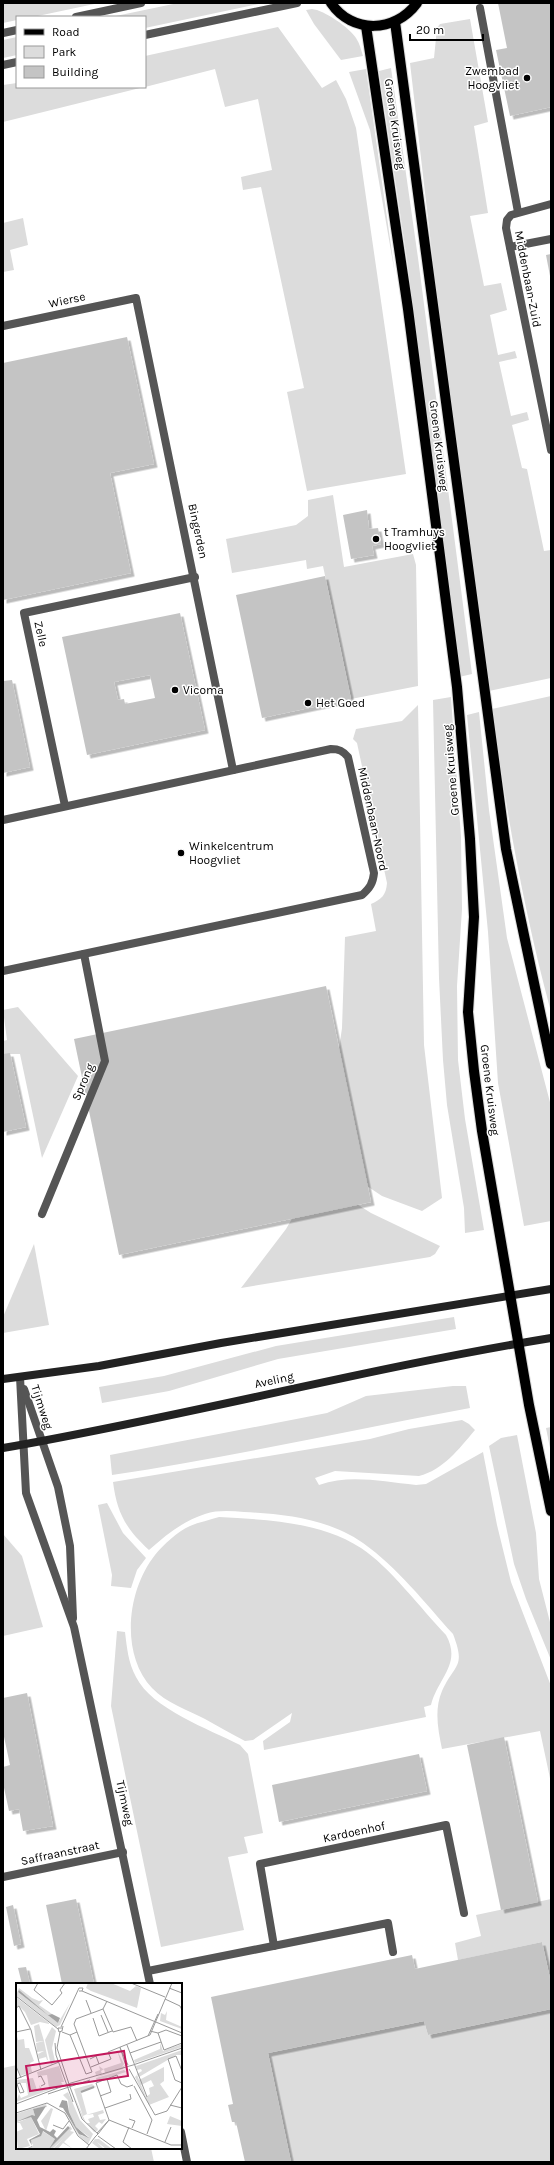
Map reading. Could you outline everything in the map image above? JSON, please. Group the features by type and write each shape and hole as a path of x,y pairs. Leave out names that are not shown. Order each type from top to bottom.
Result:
{"main road":[{"path":"331,3 344,16 358,24 366,26 381,26 395,22 410,11 416,3"},
{"name":"Groene Kruisweg","path":"395,22 506,850 551,1064"},
{"name":"Groene Kruisweg","path":"366,26 408,309 458,687 474,918 468,1012 482,1131 518,1344 551,1511"},
{"path":"3,1379 99,1366 551,1289"},
{"name":"Aveling","path":"3,1448 94,1432 432,1359 551,1338"}],"street":[{"path":"81,16 141,3"},
{"path":"146,35 297,3"},
{"path":"480,8 518,212 551,204"},
{"path":"3,33 16,30"},
{"path":"3,64 16,62"},
{"name":"Middenbaan-Zuid","path":"518,212 511,215 507,220 506,228 551,450"},
{"path":"510,247 551,239"},
{"name":"Wierse","path":"3,326 136,298"},
{"name":"Bingerden","path":"136,298 195,576 233,770"},
{"name":"Zelle","path":"65,806 24,613 195,576"},
{"name":"Middenbaan-Noord","path":"3,820 331,749 343,751 348,757 374,873 373,882 369,889 362,895 3,971"},
{"name":"Sprong","path":"42,1214 105,1061 84,954"},
{"name":"Tijmweg","path":"20,1376 41,1442 58,1487 70,1546 74,1627"},
{"name":"Tijmweg","path":"20,1376 26,1494 74,1627 150,1983"},
{"name":"Kardoenhof","path":"274,1946 260,1864 446,1825 464,1913"},
{"name":"Saffraanstraat","path":"3,1877 123,1852"},
{"path":"148,1971 388,1923 393,1952"},
{"path":"182,2137 187,2162"}],"green space":[{"path":"3,3 99,3 38,16 16,16 16,20 3,23"},
{"path":"178,3 263,3 146,28 146,16 116,16"},
{"path":"312,9 330,16 348,29 357,40 363,56 341,60 314,24 306,10"},
{"path":"470,19 488,122 474,126 488,213 470,216 484,286 501,283 507,310 490,315 498,355 515,351 517,358 499,362 511,416 527,412 529,420 512,425 522,468 527,469 544,551 551,550 551,678 489,691 438,305 410,63 434,58 437,28 440,24"},
{"path":"278,27 322,88 336,80 346,99 356,128 406,474 307,491 287,392 304,388 261,187 243,190 241,177 272,170 258,99 225,107 215,69 146,87 146,56"},
{"path":"16,37 16,55 3,58 3,40"},
{"path":"391,68 418,258 472,674 459,677 407,260 379,71"},
{"path":"366,69 395,274 370,130 349,72"},
{"path":"16,83 16,88 140,88 3,122 3,85"},
{"path":"23,218 28,245 10,250 14,270 3,272 3,223"},
{"path":"333,495 344,567 413,554 416,565 418,686 351,699 323,566 307,569 306,560 232,573 226,539 296,525 308,516 308,500"},
{"path":"551,696 551,1012 524,899 503,785 492,709"},
{"path":"451,697 461,837 462,909 457,986 458,1060 465,1119 484,1230 465,1233 464,1208 447,1105 439,978 433,700"},
{"path":"418,705 424,1045 442,1198 422,1211 382,1196 358,1180 338,1056 342,1028 345,937 376,931 371,904 383,896 386,891 387,883 357,743 353,739 356,729 402,721"},
{"path":"479,712 489,810 507,938 551,1106 551,1221 524,1226 498,1083 488,932 467,715"},
{"path":"18,1007 78,1076 42,1158 20,1054 3,1054 3,1041 7,1040 3,1010"},
{"path":"341,1194 371,1213 440,1246 435,1254 430,1257 241,1288 286,1229 304,1198"},
{"path":"34,1244 49,1325 3,1333 3,1317"},
{"path":"454,1317 456,1329 278,1359 169,1391 102,1403 99,1387 164,1376 276,1346"},
{"path":"453,1386 466,1386 470,1408 247,1452 112,1475 110,1455 327,1413 366,1396"},
{"path":"462,1420 475,1430 450,1458 436,1469 428,1473 419,1476 335,1471 315,1478 319,1485 355,1479 416,1485 426,1484 483,1452 497,1525 511,1582 551,1686 551,1783 540,1731 442,1749 437,1712 442,1691 455,1670 459,1660 459,1653 453,1634 399,1574 363,1543 336,1528 306,1519 275,1514 224,1511 210,1513 189,1520 168,1534 149,1550 134,1535 124,1520 117,1503 113,1482 370,1439 409,1429"},
{"path":"551,1427 551,1453 546,1428"},
{"path":"517,1435 536,1533 539,1579 551,1626 551,1660 526,1599 514,1564 489,1446 501,1438"},
{"path":"107,1503 123,1533 146,1558 137,1570 131,1588 111,1586 112,1575 98,1505"},
{"path":"219,1517 274,1521 310,1527 328,1532 361,1548 383,1566 446,1635 450,1645 450,1663 434,1695 431,1705 424,1707 426,1717 264,1750 263,1741 290,1722 292,1713 253,1740 245,1741 170,1702 152,1688 142,1674 135,1658 132,1640 131,1622 133,1603 138,1586 155,1555 171,1539 190,1526"},
{"path":"3,1534 22,1556 43,1627 3,1636"},
{"path":"117,1631 125,1632 128,1655 133,1671 144,1688 155,1699 182,1717 240,1745 248,1754 263,1833 244,1837 248,1853 228,1857 244,1930 161,1947 111,1706"},
{"path":"551,1899 551,1983 542,1942 458,1960 455,1943 481,1936 476,1915"},
{"path":"551,2009 551,2162 291,2162 268,2053 424,2021 428,2035"},
{"path":"16,2065 16,2149 151,2149 154,2162 3,2162 3,2068"}],"building":[{"name":"Zwembad Hoogvliet","path":"498,3 551,3 551,107 510,116 496,50 507,48"},
{"path":"551,254 551,276 550,276 546,255"},
{"path":"127,337 154,464 110,473 131,573 3,600 3,363"},
{"path":"367,510 369,529 378,528 381,544 372,546 374,555 351,559 343,515"},
{"path":"325,576 351,699 262,718 236,595"},
{"name":"Vicoma","path":"180,613 205,730 87,755 62,637","holes":["150,675 155,698 125,704 124,699 118,700 114,682"]},
{"path":"12,680 30,767 3,773 3,681"},
{"path":"326,986 371,1202 119,1255 74,1039"},
{"path":"10,1053 26,1127 3,1132 3,1054"},
{"path":"27,1693 53,1826 23,1831 19,1809 9,1811 3,1783 3,1767 10,1765 3,1732 3,1698"},
{"path":"504,1737 538,1902 501,1910 467,1745"},
{"path":"419,1754 427,1791 279,1822 272,1785"},
{"path":"76,1899 94,1983 62,1983 46,1905"},
{"path":"13,1905 21,1944 14,1946 6,1907"},
{"path":"542,1942 551,1983 551,2009 428,2035 424,2021 268,2053 291,2162 245,2162 236,2122 232,2122 228,2105 233,2104 211,1997 412,1955 415,1969"},
{"path":"26,1967 30,1983 22,1983 18,1968"}],"place":[{"name":"Zwembad Hoogvliet","path":"527,78"},
{"name":"t Tramhuys Hoogvliet","path":"376,539"},
{"name":"Vicoma","path":"175,690"},
{"name":"Het Goed","path":"308,703"},
{"name":"Winkelcentrum Hoogvliet","path":"181,853"}]}
